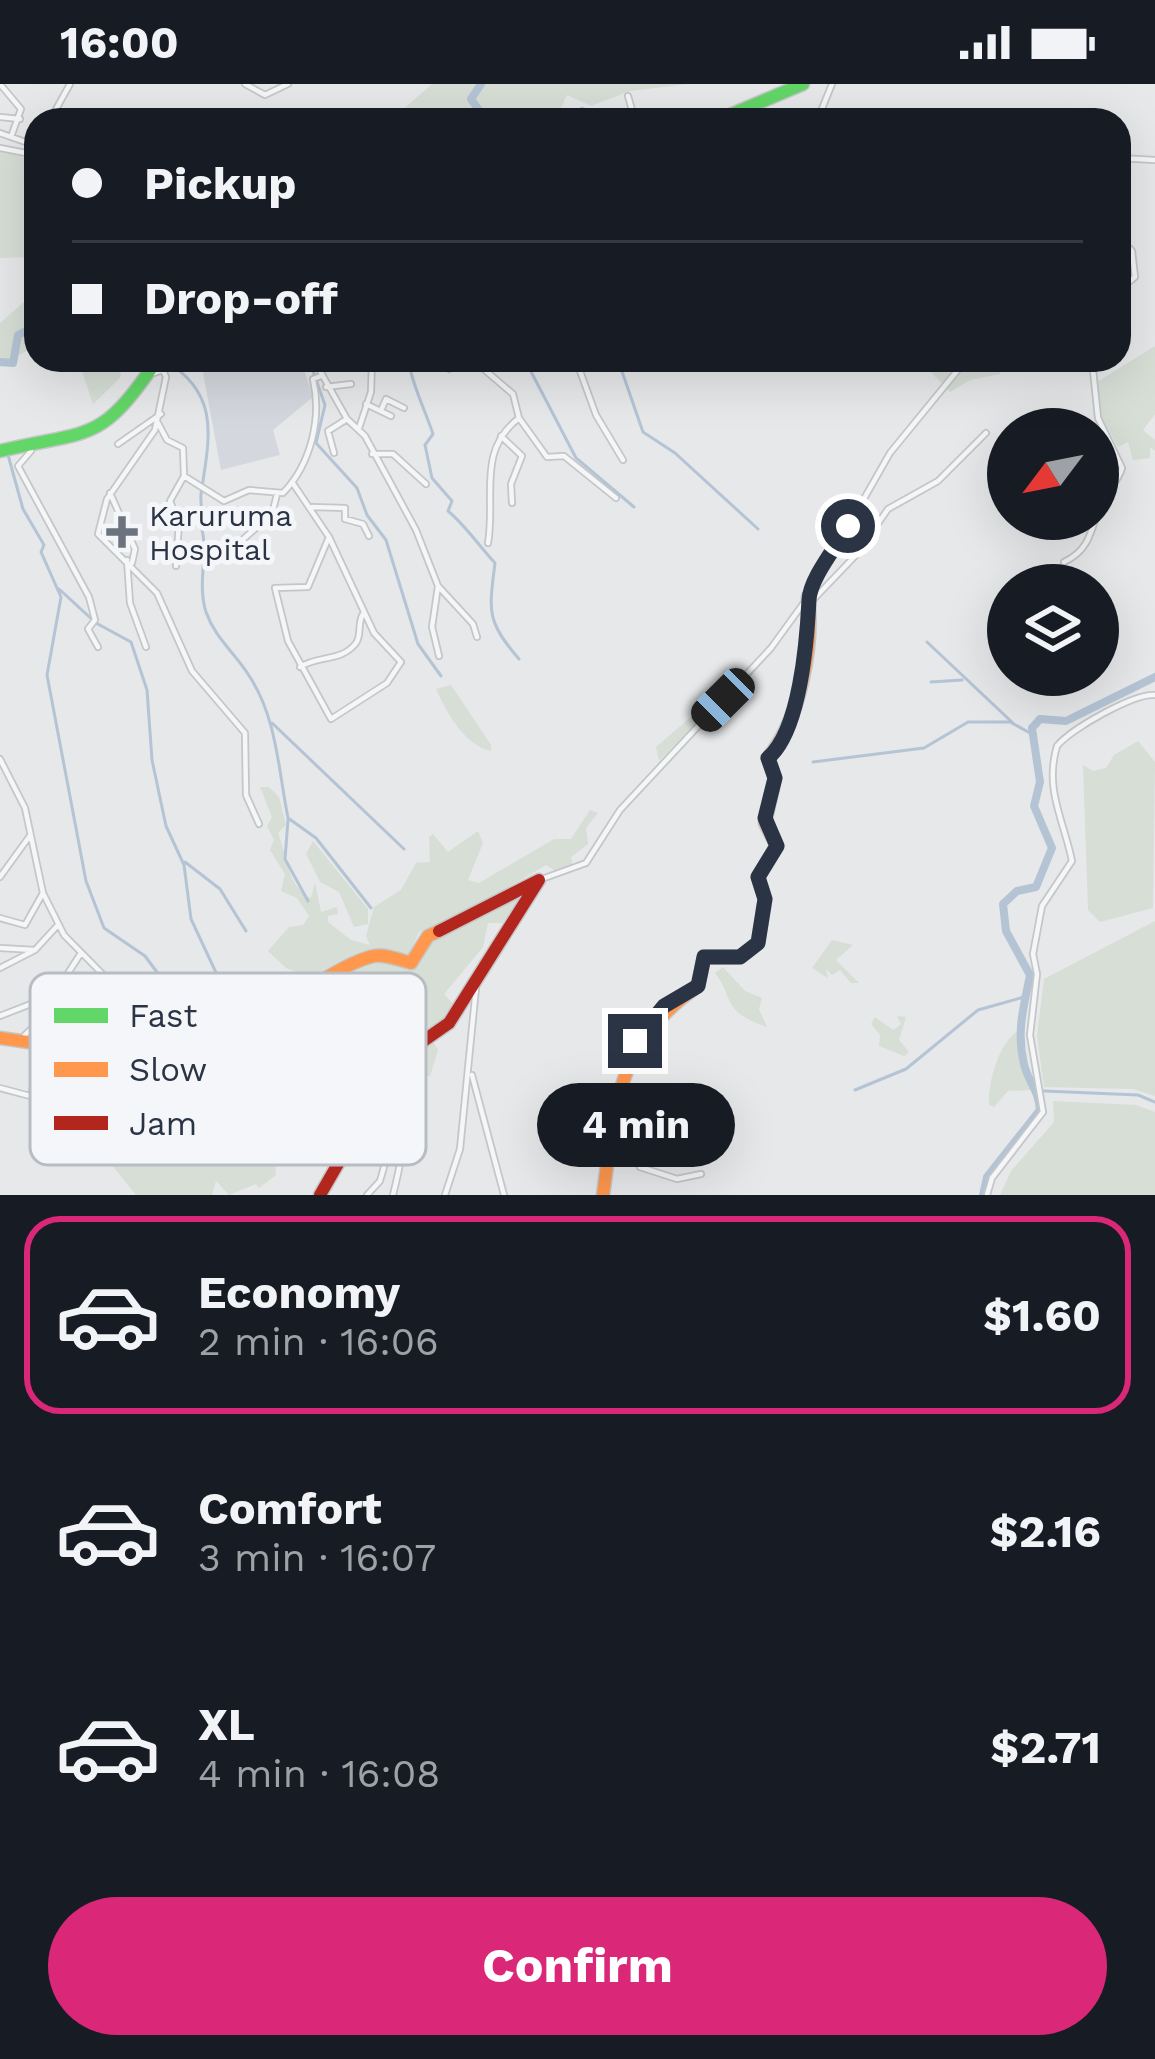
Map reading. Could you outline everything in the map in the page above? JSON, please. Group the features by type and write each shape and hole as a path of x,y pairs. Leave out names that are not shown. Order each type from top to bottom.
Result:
{"main road":[{"path":"746,108 800,85"},
{"path":"0,451 62,442 105,425 147,372"},
{"path":"603,1195 607,1142 637,1036 664,1006 698,986 704,957 740,957 758,943 765,899 758,877 777,846 765,818 775,778 768,758 779,749 790,723 809,600"},
{"path":"426,1042 476,988 539,880"},
{"path":"338,973 377,955 411,963 428,936 539,880"},
{"path":"0,1037 30,1041"},
{"path":"320,1195 338,1165"}],"street":[{"path":"0,84 19,104 20,118 11,137"},
{"path":"245,84 265,95 288,84"},
{"path":"628,96 632,108"},
{"path":"0,117 20,118"},
{"path":"0,133 24,141"},
{"path":"1131,250 1135,277 1131,281"},
{"path":"164,372 158,423 110,493 99,515 98,534 129,561 170,613 192,671 247,735 245,789 259,824"},
{"path":"319,372 347,419 359,428 413,522 438,586 473,624 477,637"},
{"path":"359,428 371,372"},
{"path":"486,372 513,394 519,418 547,457 564,456 616,498"},
{"path":"580,372 596,416 623,460"},
{"path":"809,600 890,453 956,372"},
{"path":"1064,562 1080,554 1092,534 1101,501 1116,486 1122,468 1098,418 1093,372"},
{"path":"241,542 272,514 277,494 292,482 307,454 316,412 313,379 321,376"},
{"path":"326,388 351,384"},
{"path":"382,408 386,399 395,399 404,408"},
{"path":"367,404 391,416"},
{"path":"341,408 352,405"},
{"path":"118,444 160,414"},
{"path":"488,542 491,518 486,479 501,436 519,418"},
{"path":"334,453 328,430 347,419"},
{"path":"158,423 169,442 183,448 184,476 170,501 179,523 176,566"},
{"path":"539,880 586,863 620,810 771,648 809,600 857,554 888,509 951,471 986,433"},
{"path":"501,436 522,456 511,484 512,503"},
{"path":"37,445 18,466 89,597 95,620 88,629 98,647"},
{"path":"372,454 393,454 426,484"},
{"path":"184,476 224,501 249,490 277,494"},
{"path":"292,482 329,537 364,613 401,662 387,683 330,719 300,667 274,588 308,586 329,537"},
{"path":"110,493 135,549 129,561 130,603 146,647"},
{"path":"312,507 345,508 345,519 363,524 368,536"},
{"path":"438,586 432,627 439,656"},
{"path":"300,667 316,658 333,660 355,645 364,613"},
{"path":"987,1195 992,1178 1043,1112 1030,1035 1037,974 1033,954 1042,905 1072,861 1054,800 1057,746 1085,724 1138,696 1155,694"},
{"path":"0,759 19,792 44,893 58,925 102,973"},
{"path":"0,877 29,837"},
{"path":"0,918 25,925 44,893"},
{"path":"0,968 35,950 58,925"},
{"path":"0,948 35,950"},
{"path":"68,973 82,952"},
{"path":"445,1195 457,1165 476,988"},
{"path":"0,1016 30,1004"},
{"path":"22,1039 30,1030"},
{"path":"470,1070 504,1195"},
{"path":"0,1088 30,1096"},
{"path":"607,1142 629,1148 640,1167 677,1179 701,1174"},
{"path":"367,1195 378,1184 384,1165"},
{"path":"393,1195 400,1165"}],"shaded area":[{"path":"432,84 688,84 630,91 591,106 567,95 561,108 405,108"},
{"path":"0,145 24,158 24,257 0,258"},
{"path":"24,302 24,352 0,367 0,323"},
{"path":"1155,346 1155,414 1143,430 1155,440 1150,458 1133,460 1128,442 1119,446 1119,408 1101,408 1097,382 1113,372 1131,372 1131,361"},
{"path":"82,372 121,372 120,378 93,404"},
{"path":"305,372 313,397 273,430 280,455 221,470 203,373"},
{"path":"931,372 1000,372 970,380 950,392"},
{"path":"451,685 491,751 463,734 450,716 436,689"},
{"path":"699,710 709,711 659,761 656,747"},
{"path":"1138,741 1155,762 1153,908 1100,922 1088,910 1083,765 1093,771 1106,768 1114,755"},
{"path":"260,787 269,787 279,797 286,825 278,833 297,886 311,898 315,882 321,912 337,907 338,914 328,916 328,922 351,940 370,945 366,936 374,907 401,890 416,863 430,862 429,837 433,834 448,852 478,831 483,843 468,880 479,883 554,839 571,839 590,810 598,813 586,828 588,844 571,857 573,868 556,871 546,865 465,913 419,932 407,959 358,956 319,973 286,968 268,951 289,927 303,925 309,916 297,898 281,891 285,874 270,850 274,840 267,826 272,817"},
{"path":"313,841 368,909 368,924 354,927 339,892 320,882 306,854"},
{"path":"534,882 502,923 488,923 483,947 444,994 456,1007 431,1035 426,1034 426,973 347,973 376,960 412,971 433,939 474,921"},
{"path":"1155,921 1155,1096 1133,1089 1044,1087 1037,1036 1044,979"},
{"path":"832,940 853,945 836,960 859,983 851,983 840,970 832,975 826,969 828,978 812,968"},
{"path":"723,967 745,991 762,998 759,1009 767,1027 735,1009 715,973"},
{"path":"897,1016 906,1017 899,1040 909,1052 904,1056 879,1046 880,1035 871,1024 875,1017 893,1030 901,1024"},
{"path":"1019,1030 1021,1062 1034,1090 1008,1091 994,1107 989,1105 989,1096 996,1064 1005,1044"},
{"path":"433,1042 438,1050 426,1076 426,1045"},
{"path":"1053,1101 1136,1105 1155,1112 1155,1195 1000,1195 1011,1171 1054,1122"},
{"path":"112,1165 275,1165 276,1175 259,1188 256,1184 229,1195 216,1181 212,1195 136,1195"}],"waterway":[{"path":"477,108 471,99 481,84"},
{"path":"0,362 13,363 18,335 24,332"},
{"path":"182,372 195,388 207,419 199,522 206,612 258,690 275,743 288,818 316,838 371,908"},
{"path":"313,372 325,405 316,443 357,488 367,515 386,540 418,644 441,676"},
{"path":"411,372 433,434 425,445 432,478 452,501 448,511 495,563 492,615 500,635 519,659"},
{"path":"531,372 576,458 634,507"},
{"path":"622,372 643,432 675,453 758,529"},
{"path":"8,455 23,509 44,545 41,552 61,597 47,675 86,881 104,928 145,956 158,973"},
{"path":"59,589 96,623 131,642 147,690 152,760 166,826 184,865 191,919 216,973"},
{"path":"927,642 1014,724"},
{"path":"983,1195 987,1177 1040,1110 1021,1041 1030,975 1006,931 1003,904 1017,891 1036,887 1052,848 1034,806 1040,782 1032,728 1040,719 1066,721 1155,677"},
{"path":"931,682 962,680"},
{"path":"813,762 924,748 968,722 1010,722 1032,734"},
{"path":"272,723 404,849"},
{"path":"288,820 285,859 308,901"},
{"path":"185,862 220,889 246,931"},
{"path":"855,1090 906,1069 978,1010 1024,997"},
{"path":"1044,1091 1138,1095 1155,1102"}],"traffic: fast":[{"path":"746,108 803,84"},
{"path":"0,451 90,430 121,407 148,372"}],"traffic: slow":[{"path":"603,1195 617,1103 635,1053 650,1030 698,986 704,957 740,957 758,943 765,899 758,877 777,846 765,823 775,778 768,758 789,723 802,681 809,638 808,597"},
{"path":"335,973 374,956 411,963 428,936 439,931"},
{"path":"0,1038 30,1042"}],"traffic: jam":[{"path":"426,1039 449,1023 539,880 439,931"},
{"path":"320,1195 337,1165"}],"place":[{"name":"Karuruma Hospital","path":"122,532"}],"route":[{"path":"635,1041 664,1006 698,986 704,957 740,957 758,943 765,899 758,877 777,846 765,818 775,778 768,758 779,749 790,723 810,618 808,597 848,526"}]}
